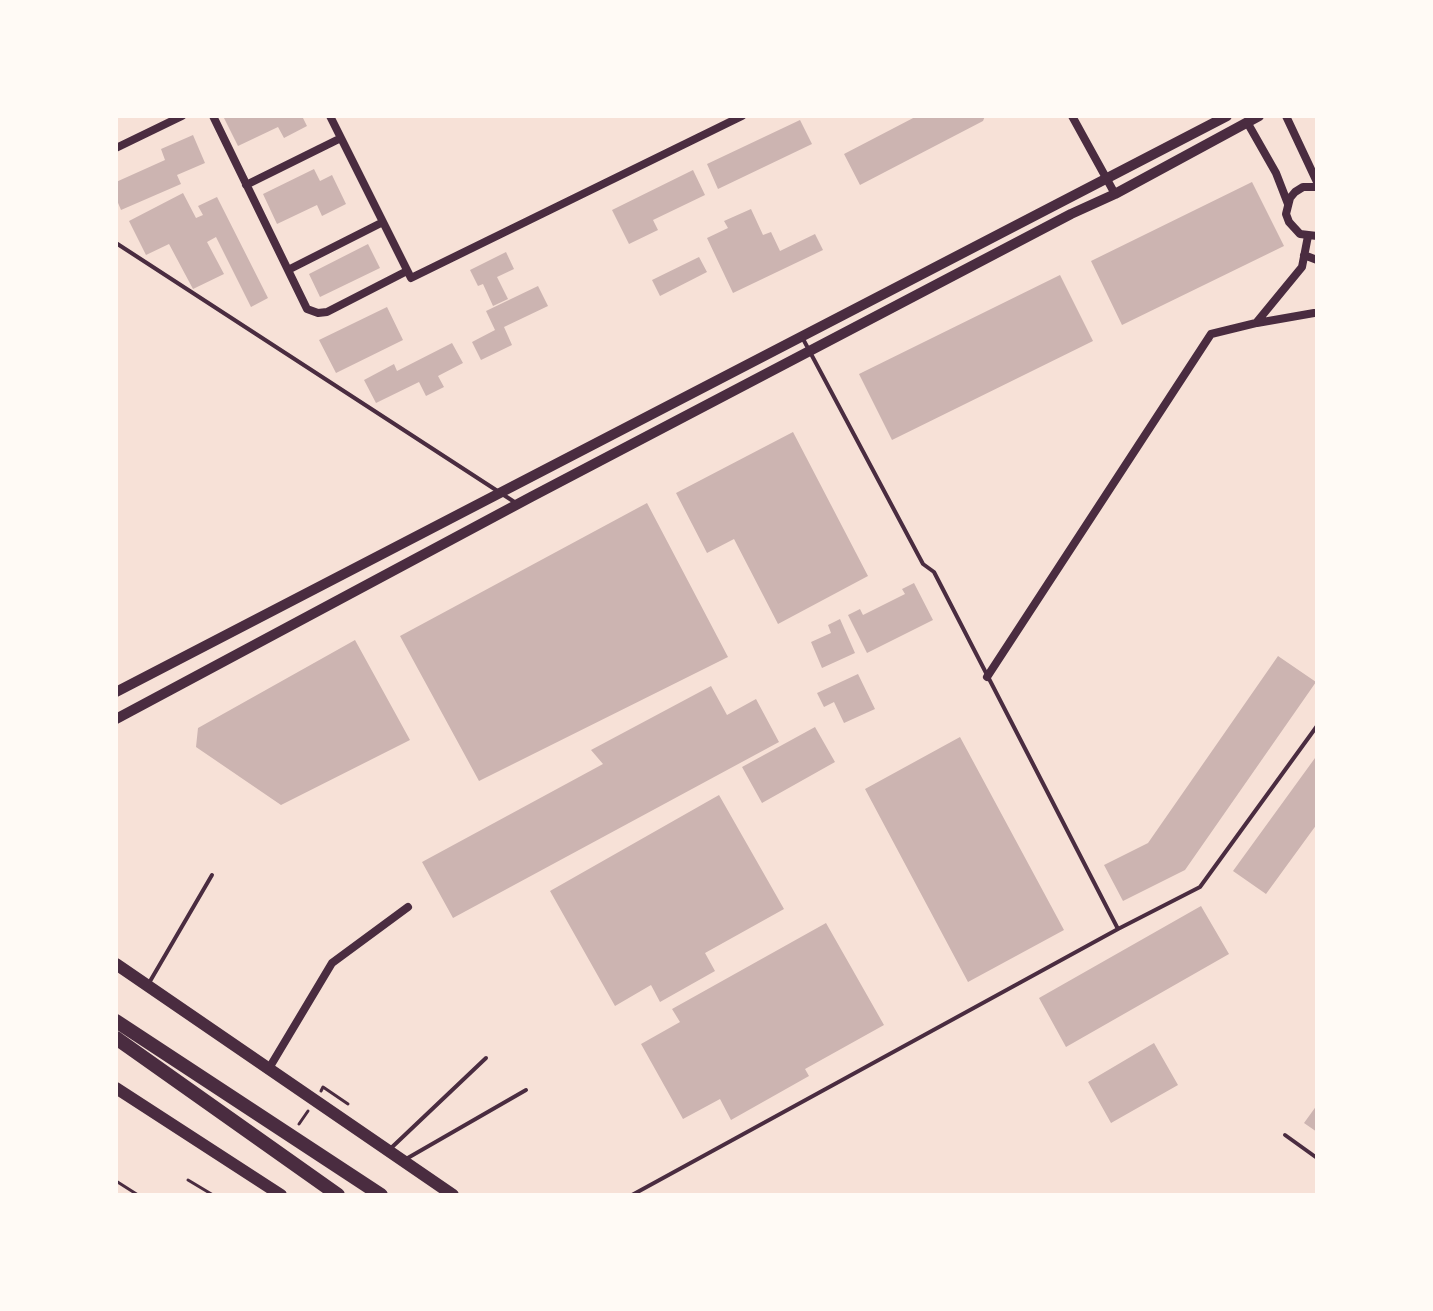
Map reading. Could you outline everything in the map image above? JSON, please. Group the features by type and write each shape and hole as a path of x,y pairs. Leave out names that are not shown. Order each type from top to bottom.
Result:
{"highway":[{"path":"116,1021 381,1195"},
{"path":"116,1038 338,1195"}],"main road":[{"path":"116,964 453,1195"},
{"path":"116,1088 281,1195"}],"street":[{"path":"116,148 182,116"},
{"path":"213,116 307,309 327,312 407,271"},
{"path":"330,116 411,278 742,116"},
{"path":"1072,116 1115,194"},
{"path":"116,692 1227,116"},
{"path":"116,719 518,504 1259,116"},
{"path":"1286,116 1317,184 1295,192 1288,204"},
{"path":"1247,122 1276,173 1288,204 1289,222 1300,234 1312,236 1302,267 1256,323"},
{"path":"246,185 341,138"},
{"path":"288,270 383,222"},
{"path":"1304,255 1317,260"},
{"path":"987,677 1211,334 1314,313"},
{"path":"268,1070 332,963 408,907"}],"lane":[{"path":"116,243 518,504"},
{"path":"801,336 923,564 934,572 1118,929"},
{"path":"632,1195 1200,887 1317,726"},
{"path":"148,984 212,875"},
{"path":"389,1150 486,1058"},
{"path":"403,1160 526,1090"},
{"path":"1285,1135 1317,1158"}],"path":[{"path":"323,1087 348,1104"},
{"path":"188,1180 213,1195"},
{"path":"116,1181 138,1195"}],"building":[{"path":"223,116 302,116 307,126 284,138 278,127 238,146"},
{"path":"917,116 985,116 983,121 860,185 844,154"},
{"path":"800,120 812,144 718,189 707,164"},
{"path":"193,135 205,163 177,175 181,184 121,210 116,198 116,182 165,160 161,149"},
{"path":"314,169 320,181 332,175 346,204 322,216 317,205 277,224 263,194"},
{"path":"693,170 705,195 653,220 658,230 629,244 612,210"},
{"path":"1252,182 1284,246 1122,325 1091,261"},
{"path":"183,193 196,218 203,215 198,206 217,197 268,298 251,307 216,237 207,242 224,274 193,289 169,244 146,255 129,221"},
{"path":"751,209 763,235 771,232 780,251 815,234 823,250 733,293 707,238 728,228 724,221"},
{"path":"368,244 380,268 320,297 309,274"},
{"path":"506,252 514,269 497,277 508,299 493,306 483,284 478,286 470,270"},
{"path":"699,257 707,272 660,296 652,280"},
{"path":"1060,275 1093,341 892,440 859,374"},
{"path":"538,286 548,306 504,327 512,345 481,360 472,342 495,330 486,311"},
{"path":"387,307 403,340 336,373 319,340"},
{"path":"452,343 463,363 438,376 444,387 426,396 419,382 376,403 364,380 394,364 397,371"},
{"path":"793,432 868,576 778,624 734,539 707,553 676,493"},
{"path":"647,503 728,657 479,781 400,636"},
{"path":"914,583 933,620 867,653 848,615 860,609 863,615 905,594 902,589"},
{"path":"840,619 855,653 822,668 811,642 831,633 828,625"},
{"path":"355,640 410,740 281,805 196,747 198,728"},
{"path":"1278,656 1316,682 1185,870 1123,901 1104,865 1148,843"},
{"path":"858,674 875,709 844,723 834,702 824,707 817,693"},
{"path":"711,686 727,715 756,699 779,742 453,918 422,862 603,764 591,750"},
{"path":"815,727 835,762 762,803 742,767"},
{"path":"960,737 1064,930 968,982 865,789"},
{"path":"1315,758 1317,824 1266,894 1233,871"},
{"path":"719,795 784,909 705,953 715,971 660,1002 651,985 615,1006 550,891"},
{"path":"1201,906 1229,954 1066,1047 1039,998"},
{"path":"826,923 884,1025 805,1069 809,1076 731,1120 720,1099 683,1119 641,1044 680,1022 672,1009"},
{"path":"1154,1043 1178,1085 1111,1123 1088,1082"},
{"path":"1317,1105 1317,1132 1304,1123"}]}
